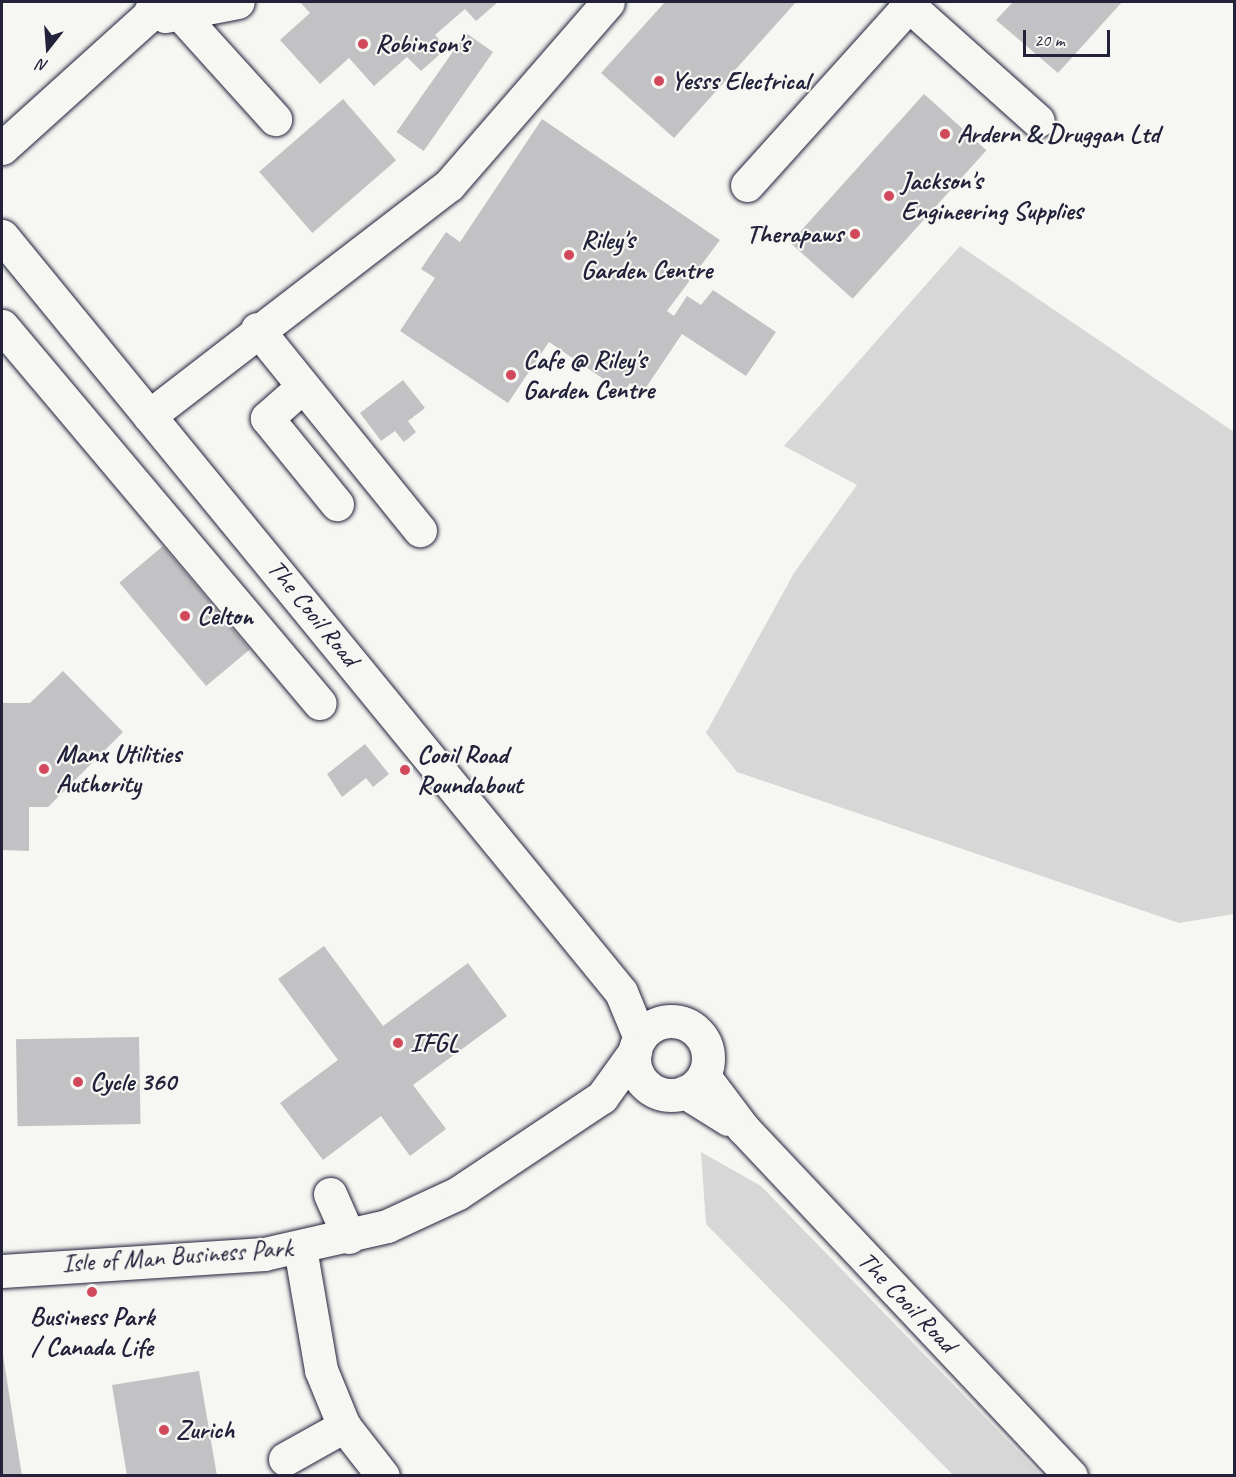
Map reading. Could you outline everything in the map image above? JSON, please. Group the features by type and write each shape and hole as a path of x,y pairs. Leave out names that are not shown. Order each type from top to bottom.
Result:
{"main road":[{"path":"2,148 162,11 238,2"},
{"path":"149,416 257,329 450,185 608,2"},
{"path":"747,185 909,3 1038,121"},
{"path":"162,11 275,119"},
{"name":"The Cooil Road","path":"2,236 621,992 646,1037"},
{"path":"2,326 319,703"},
{"path":"257,329 420,530"},
{"path":"302,387 267,418 337,504"},
{"path":"698,1031 708,1053 694,1084 652,1089 637,1073 646,1037 698,1031"},
{"name":"Isle of Man Business Park","path":"2,1271 300,1248 349,1237 458,1193 602,1097 646,1037"},
{"name":"The Cooil Road","path":"694,1084 742,1128 1071,1476"},
{"name":"Isle of Man Business Park","path":"602,1097 652,1089"},
{"path":"330,1194 349,1237"},
{"path":"300,1248 321,1370 344,1425 382,1476"},
{"path":"285,1459 344,1425"}],"shaded area":[{"path":"960,246 1234,432 1234,914 1179,923 737,772 706,733 794,573 857,485 784,446"},
{"path":"701,1152 761,1186 1041,1475 953,1475 706,1224"}],"building":[{"name":"Robinson's","path":"300,2 498,2 476,21 465,9 435,35 447,48 421,71 407,57 374,86 349,58 320,84 280,40 310,13"},
{"path":"665,2 796,2 674,138 601,73"},
{"path":"1013,2 1122,2 1058,73 996,20"},
{"path":"466,33 493,52 424,151 397,132"},
{"path":"924,94 986,150 853,299 790,243"},
{"path":"343,99 396,160 312,233 259,172"},
{"name":"Riley's Garden Centre","path":"542,119 720,240 667,311 674,316 687,296 701,305 713,290 776,332 746,376 682,334 643,392 630,383 624,393 549,342 508,403 400,331 435,278 421,269 446,232 460,242"},
{"path":"403,380 425,408 408,421 416,432 404,442 395,431 381,441 360,413"},
{"name":"Celton","path":"163,546 250,649 206,686 119,583"},
{"name":"Manx Utilities Authority","path":"63,671 123,732 48,807 29,807 29,851 2,850 2,703 30,703"},
{"path":"365,744 389,774 373,787 366,778 342,797 327,774"},
{"name":"IFGL","path":"324,946 383,1026 468,963 507,1016 413,1085 446,1129 410,1156 381,1116 323,1160 280,1103 338,1060 278,979"},
{"name":"Cycle 360","path":"139,1037 141,1124 18,1126 16,1039"},
{"path":"3,1355 22,1476 2,1476"},
{"name":"Zurich","path":"199,1371 217,1476 127,1476 112,1385"}],"place":[{"name":"Robinson's","path":"363,44"},
{"name":"Yesss Electrical","path":"659,81"},
{"name":"Ardern & Druggan Ltd","path":"945,134"},
{"name":"Jackson's Engineering Supplies","path":"889,196"},
{"name":"Therapaws","path":"855,234"},
{"name":"Riley's Garden Centre","path":"569,255"},
{"name":"Cafe @ Riley's Garden Centre","path":"511,375"},
{"name":"Celton","path":"185,616"},
{"name":"Manx Utilities Authority","path":"44,769"},
{"name":"Cooil Road Roundabout","path":"405,770"},
{"name":"IFGL","path":"398,1043"},
{"name":"Cycle 360","path":"78,1082"},
{"name":"Business Park / Canada Life","path":"92,1292"},
{"name":"Zurich","path":"164,1430"}]}
